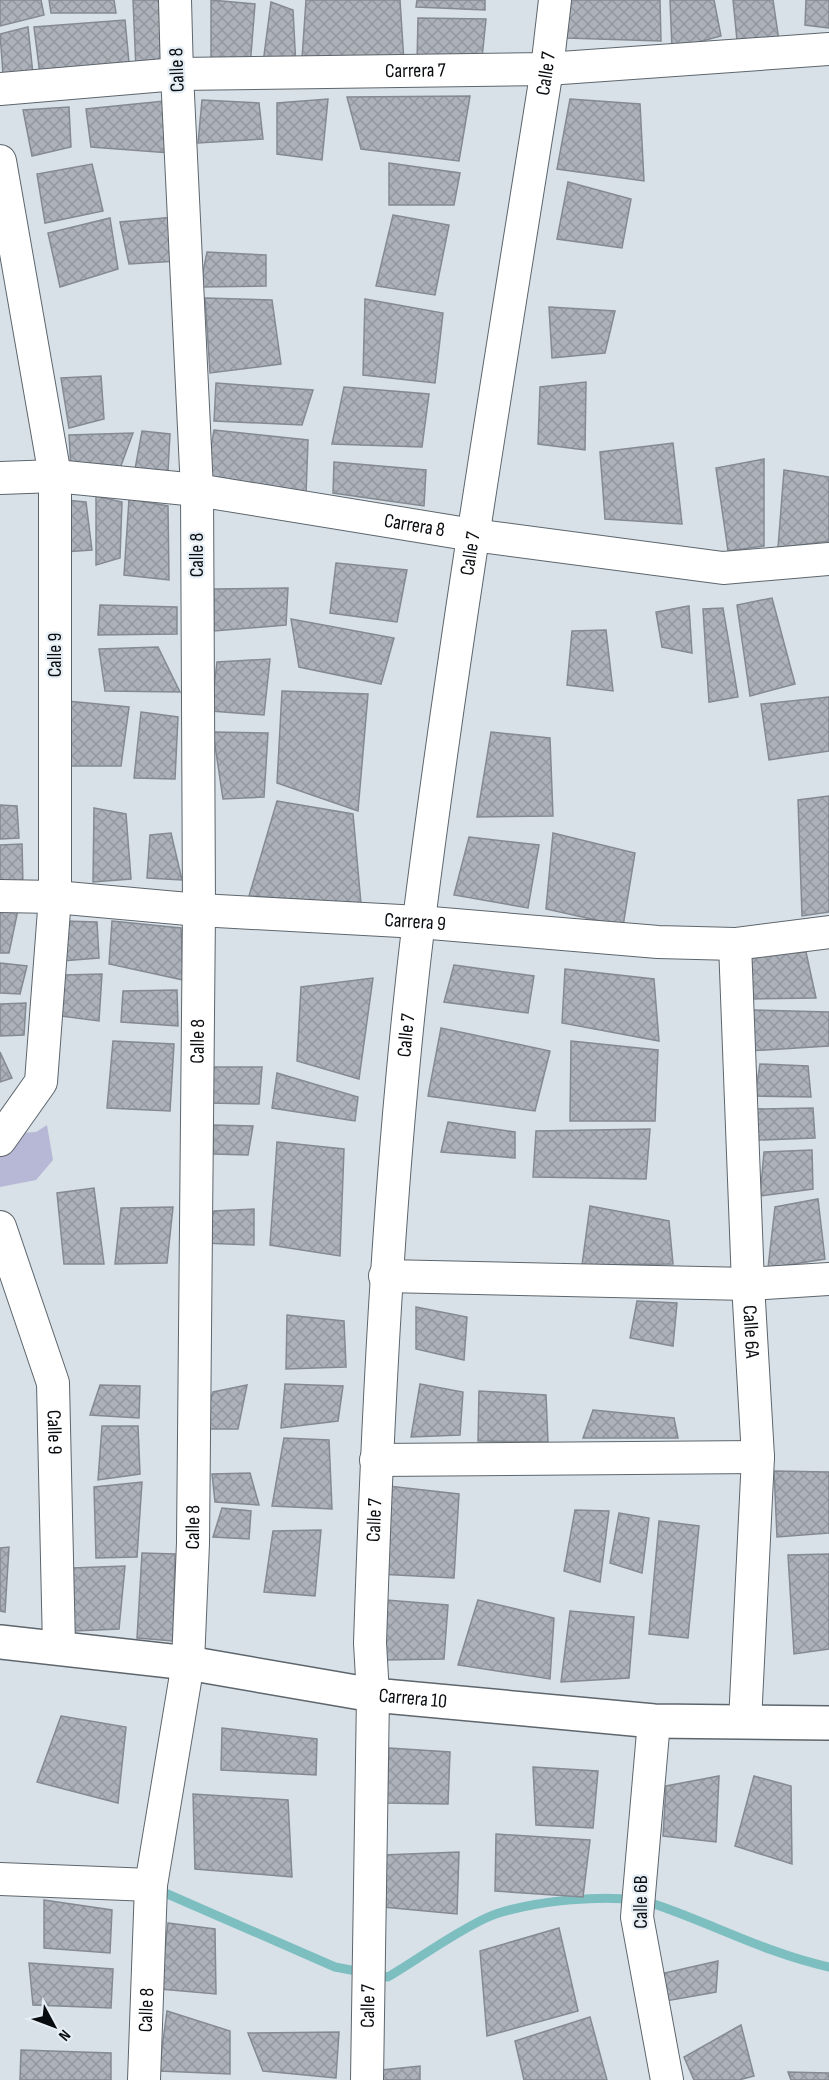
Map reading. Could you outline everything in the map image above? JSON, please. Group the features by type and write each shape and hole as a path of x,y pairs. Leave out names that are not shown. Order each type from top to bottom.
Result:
{"street":[{"name":"Calle 8","path":"144,2080 151,1885 188,1663 193,1543 199,910 197,490 175,0"},
{"name":"Calle 7","path":"367,2080 374,1695 370,1643 385,1275 419,922 473,535 547,69 555,0"},
{"name":"Carrera 7","path":"0,88 177,75 547,69 829,49"},
{"name":"Calle 9","path":"0,161 55,477 55,897 41,1082 0,1140"},
{"name":"Carrera 8","path":"0,478 55,477 197,490 473,535 723,568 829,559"},
{"name":"Carrera 9","path":"0,896 55,897 199,910 419,922 658,942 735,944 829,932"},
{"name":"Calle 6A","path":"735,944 748,1284 758,1457 745,1722"},
{"name":"Calle 9","path":"0,1227 53,1383 59,1647"},
{"path":"385,1275 748,1284 829,1279"},
{"path":"376,1460 758,1457"},
{"name":"Carrera 10","path":"0,1642 188,1663 374,1695 654,1721 829,1723"},
{"name":"Calle 6B","path":"654,1721 638,1902 667,2080"},
{"path":"0,1879 151,1885"}],"shaded area":[{"path":"47,1125 53,1160 36,1180 0,1187 0,1134 36,1132"}],"building":[{"path":"0,0 41,0 44,15 0,26"},
{"path":"49,0 114,0 116,13 51,13"},
{"path":"133,0 164,0 165,67 136,70"},
{"path":"211,0 255,4 250,67 211,67"},
{"path":"306,0 400,0 404,62 302,59"},
{"path":"417,0 485,0 485,10 416,7"},
{"path":"571,0 660,0 661,41 566,38"},
{"path":"670,0 714,0 721,36 672,49"},
{"path":"733,0 773,0 779,41 738,50"},
{"path":"806,0 829,0 829,28 805,25"},
{"path":"271,2 293,10 296,67 263,63"},
{"path":"418,18 486,19 482,58 417,63"},
{"path":"125,20 130,73 40,75 34,27"},
{"path":"28,27 33,74 3,74 0,34"},
{"path":"470,96 459,161 361,149 347,97"},
{"path":"328,99 322,160 277,154 277,103"},
{"path":"570,99 640,104 644,181 557,169"},
{"path":"202,100 259,103 263,139 198,143"},
{"path":"164,101 170,153 91,147 86,109"},
{"path":"69,107 71,147 32,156 23,110"},
{"path":"389,163 460,173 454,205 389,205"},
{"path":"92,164 103,211 45,223 37,174"},
{"path":"568,182 631,199 622,248 557,239"},
{"path":"393,215 449,225 435,295 376,286"},
{"path":"174,217 178,261 129,264 120,222"},
{"path":"110,218 118,269 60,287 48,233"},
{"path":"207,252 266,255 266,286 200,287"},
{"path":"205,298 272,300 281,364 210,373"},
{"path":"365,299 443,313 435,383 363,375"},
{"path":"549,307 615,311 605,353 552,358"},
{"path":"101,376 104,419 69,428 61,378"},
{"path":"586,382 585,450 538,444 540,387"},
{"path":"216,383 313,390 302,425 214,421"},
{"path":"344,387 429,394 422,447 332,444"},
{"path":"214,430 308,440 306,496 205,482"},
{"path":"142,431 170,434 168,471 135,469"},
{"path":"133,433 119,471 71,470 69,435"},
{"path":"673,443 682,524 605,519 600,452"},
{"path":"764,459 764,546 728,551 716,468"},
{"path":"334,462 426,470 424,506 333,493"},
{"path":"784,470 829,477 829,541 778,548"},
{"path":"96,496 122,502 120,558 96,565"},
{"path":"129,499 168,506 169,580 124,575"},
{"path":"65,500 86,502 92,550 64,552"},
{"path":"336,563 407,570 397,622 330,613"},
{"path":"288,588 286,625 214,631 214,589"},
{"path":"772,598 795,684 750,696 737,605"},
{"path":"100,605 177,607 177,634 98,635"},
{"path":"689,606 692,653 662,647 656,612"},
{"path":"723,608 738,697 709,702 703,609"},
{"path":"291,619 394,638 381,684 299,667"},
{"path":"606,630 613,691 567,685 572,631"},
{"path":"158,647 180,692 105,691 99,649"},
{"path":"270,659 264,715 211,711 217,662"},
{"path":"282,691 368,694 358,811 277,783"},
{"path":"829,697 829,751 769,760 761,704"},
{"path":"67,701 129,707 121,766 68,766"},
{"path":"141,712 178,717 175,779 134,778"},
{"path":"213,732 268,733 264,797 223,799"},
{"path":"491,732 550,738 553,816 477,817"},
{"path":"829,796 829,912 802,916 798,800"},
{"path":"277,801 353,814 361,904 249,896"},
{"path":"0,805 17,806 19,838 0,839"},
{"path":"94,808 126,814 131,879 93,882"},
{"path":"171,833 182,880 147,878 150,835"},
{"path":"553,833 635,853 623,926 546,909"},
{"path":"469,837 539,845 528,908 454,895"},
{"path":"22,844 23,885 0,885 0,845"},
{"path":"0,909 18,910 9,953 0,953"},
{"path":"64,921 97,922 99,958 62,961"},
{"path":"112,921 181,928 183,980 109,964"},
{"path":"806,952 816,998 751,999 746,956"},
{"path":"0,963 27,966 20,994 0,993"},
{"path":"454,965 534,976 528,1013 444,1002"},
{"path":"565,969 654,979 659,1041 562,1023"},
{"path":"102,974 99,1021 53,1015 63,975"},
{"path":"373,978 359,1079 297,1061 301,987"},
{"path":"177,990 178,1026 121,1022 123,991"},
{"path":"26,1003 24,1035 0,1036 0,1004"},
{"path":"750,1010 829,1012 829,1046 748,1051"},
{"path":"441,1028 550,1051 535,1111 428,1096"},
{"path":"113,1041 174,1044 170,1111 107,1108"},
{"path":"571,1041 658,1050 655,1121 570,1121"},
{"path":"0,1052 12,1078 0,1082"},
{"path":"760,1064 808,1066 811,1097 755,1096"},
{"path":"214,1067 262,1067 259,1104 209,1103"},
{"path":"277,1073 358,1097 355,1121 272,1108"},
{"path":"813,1108 815,1138 759,1140 755,1109"},
{"path":"448,1122 515,1132 515,1158 441,1152"},
{"path":"213,1125 253,1126 248,1155 213,1154"},
{"path":"650,1129 646,1179 533,1177 536,1131"},
{"path":"277,1142 344,1149 340,1256 270,1245"},
{"path":"812,1150 813,1189 760,1196 764,1152"},
{"path":"94,1188 104,1264 64,1264 57,1193"},
{"path":"818,1199 825,1259 768,1268 775,1207"},
{"path":"590,1206 669,1221 673,1264 582,1265"},
{"path":"173,1207 167,1263 115,1264 121,1208"},
{"path":"254,1209 254,1245 202,1243 214,1211"},
{"path":"637,1301 677,1303 673,1346 630,1338"},
{"path":"416,1307 467,1317 464,1360 416,1349"},
{"path":"287,1315 344,1321 346,1367 286,1369"},
{"path":"285,1384 343,1386 338,1421 281,1428"},
{"path":"420,1384 463,1392 460,1435 411,1437"},
{"path":"100,1385 140,1386 139,1418 90,1415"},
{"path":"247,1385 238,1429 201,1429 213,1392"},
{"path":"479,1391 546,1395 548,1442 478,1441"},
{"path":"593,1410 674,1418 678,1438 583,1438"},
{"path":"102,1426 138,1426 140,1474 98,1480"},
{"path":"284,1438 329,1440 332,1509 272,1506"},
{"path":"774,1471 829,1472 829,1533 777,1537"},
{"path":"250,1473 259,1505 215,1502 212,1474"},
{"path":"142,1482 137,1557 96,1558 94,1487"},
{"path":"388,1486 459,1494 454,1578 378,1574"},
{"path":"222,1508 251,1511 249,1539 213,1537"},
{"path":"575,1510 609,1511 600,1582 564,1571"},
{"path":"619,1513 649,1518 642,1573 610,1563"},
{"path":"659,1521 699,1526 688,1638 649,1634"},
{"path":"321,1530 315,1596 264,1592 273,1531"},
{"path":"9,1547 5,1612 0,1611 0,1548"},
{"path":"142,1553 175,1554 173,1641 137,1638"},
{"path":"829,1554 829,1649 794,1654 788,1555"},
{"path":"125,1566 119,1629 74,1631 72,1568"},
{"path":"386,1600 448,1605 444,1659 384,1660"},
{"path":"478,1600 554,1618 550,1679 458,1665"},
{"path":"570,1611 634,1617 629,1678 561,1682"},
{"path":"61,1716 126,1727 118,1803 37,1782"},
{"path":"222,1728 317,1739 316,1775 221,1770"},
{"path":"389,1748 450,1752 448,1804 387,1803"},
{"path":"533,1767 598,1771 593,1828 536,1825"},
{"path":"719,1776 716,1842 663,1836 666,1786"},
{"path":"754,1776 791,1786 792,1864 735,1846"},
{"path":"193,1794 288,1800 292,1877 195,1869"},
{"path":"496,1834 590,1840 583,1897 495,1891"},
{"path":"459,1852 457,1914 383,1907 383,1855"},
{"path":"44,1900 112,1910 110,1953 44,1948"},
{"path":"168,1923 215,1929 216,1994 160,1989"},
{"path":"559,1928 578,2011 487,2036 480,1951"},
{"path":"718,1961 716,1992 666,2001 660,1974"},
{"path":"29,1963 113,1969 111,2008 33,2005"},
{"path":"167,2011 230,2031 230,2074 159,2071"},
{"path":"590,2017 607,2080 524,2080 515,2041"},
{"path":"741,2025 754,2076 739,2080 694,2080 684,2057"},
{"path":"339,2032 336,2078 263,2071 248,2033"},
{"path":"21,2050 111,2053 111,2080 20,2080"},
{"path":"420,2066 420,2080 372,2080 372,2071"},
{"path":"788,2072 829,2073 829,2080 791,2080"}],"waterway":[{"path":"156,1889 335,1967 388,1977 486,1918 523,1907 596,1898 640,1901 657,1905 785,1955 829,1967"}]}
